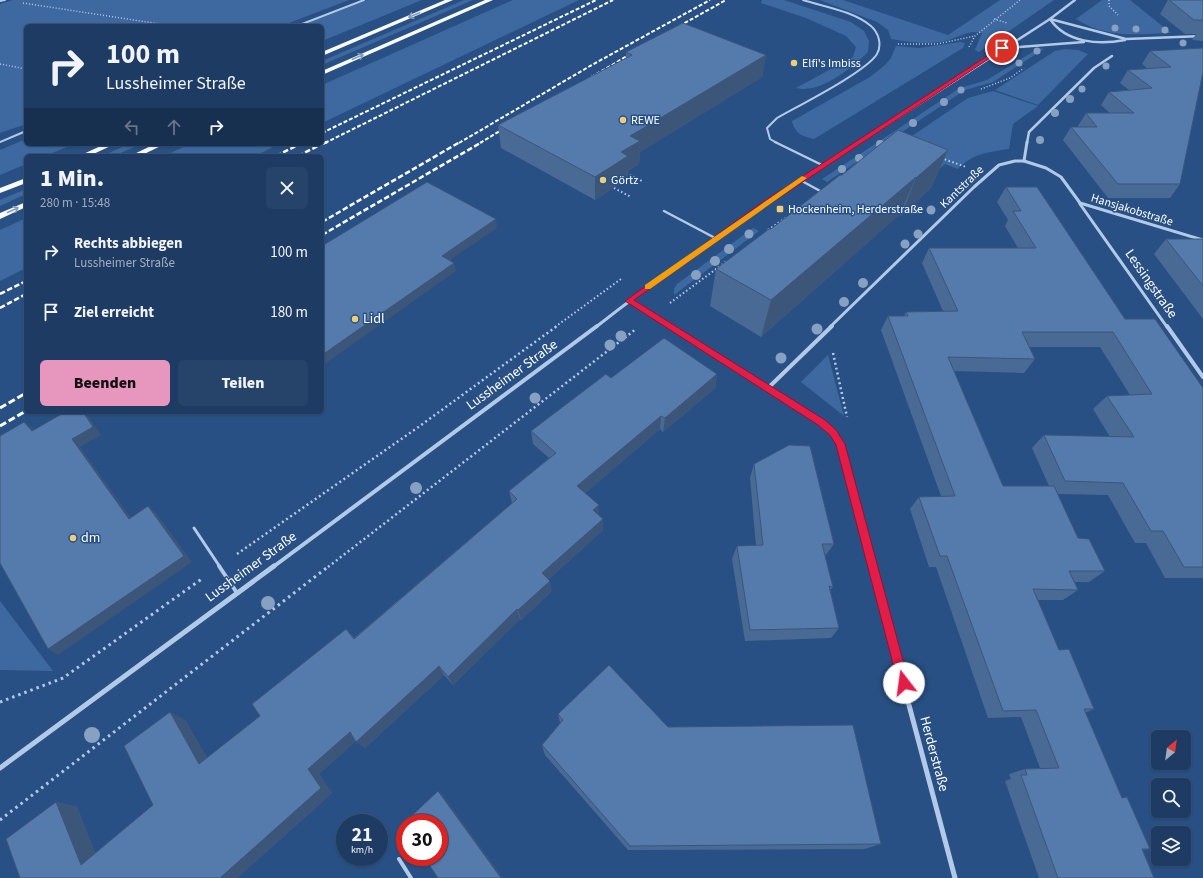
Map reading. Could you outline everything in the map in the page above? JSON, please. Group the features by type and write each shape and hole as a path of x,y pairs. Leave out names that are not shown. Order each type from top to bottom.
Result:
{"highway":[{"path":"324,53 450,0"},
{"path":"324,72 490,0"},
{"path":"88,154 106,146"},
{"path":"138,154 156,146"},
{"path":"0,192 24,181"},
{"path":"0,216 24,205"}],"street":[{"name":"Lussheimer Straße","path":"0,768 568,349 629,301 765,203 1002,48 1050,19 1075,0"},
{"path":"1050,19 1098,34 1126,39 1203,36"},
{"path":"1050,19 1053,26 1086,42"},
{"path":"1002,48 1086,42 1117,42 1126,39"},
{"path":"1024,161 1029,132 1094,68 1112,56"},
{"name":"Kantstraße","path":"767,389 828,332 987,175 999,165 1006,162 1024,161"},
{"name":"Hansjakobstraße","path":"1024,161 1046,168 1061,177 1080,204 1203,240"},
{"name":"Lessingstraße","path":"1080,204 1203,377"},
{"name":"Herderstraße","path":"629,301 767,389 822,422 833,433 840,444 955,878"}],"lane":[{"path":"0,1 5,0"},
{"path":"302,24 364,0"},
{"path":"803,0 852,16 870,25 877,33 880,41 876,55 863,67 777,118 767,128 770,139 822,165"},
{"path":"0,142 24,132"},
{"path":"800,180 822,192"},
{"path":"664,210 717,239"},
{"path":"194,528 218,567 237,593"},
{"path":"403,866 411,878"}],"path":[{"path":"5,0 160,24"},
{"path":"994,19 1020,0"},
{"path":"880,41 924,46 955,42 975,36"},
{"path":"0,64 24,69"},
{"path":"977,90 998,84 1010,78 1029,64"},
{"path":"938,157 987,175"},
{"path":"625,172 642,181"},
{"path":"614,188 631,197"},
{"path":"762,235 822,192"},
{"path":"0,820 730,258"},
{"path":"0,702 63,678 218,567 417,428 623,278"},
{"path":"828,332 849,427 840,444"}],"shaded area":[{"path":"13,0 349,0 286,24 24,24 24,125 0,133 0,4"},
{"path":"367,0 422,0 324,40 324,24 305,24"},
{"path":"464,0 473,0 324,64 324,60"},
{"path":"513,0 579,0 324,122 324,84"},
{"path":"762,0 784,0 851,22 864,31 869,41 868,52 845,72 825,83 805,89 796,88 853,57 856,47 846,36 806,18 761,3"},
{"path":"820,0 843,0 948,35 1000,0 1054,0 979,52 975,50 982,33 968,33 945,41 932,43 891,39 888,30 877,22"},
{"path":"1102,0 1130,0 1171,33 1122,34 1099,30 1076,19"},
{"path":"960,42 965,43 963,48 814,139 800,134 795,129 792,121 870,77 891,58 896,46 919,48"},
{"path":"1039,48 1044,49 993,82 965,90 827,182 822,179 960,88 987,80"},
{"path":"1065,49 1078,50 1088,54 1038,105 995,90 1055,51"},
{"path":"993,91 1038,106 1013,124 1009,149 981,154 969,160 958,169 945,164 932,175 884,155 968,98"},
{"path":"24,140 24,146 69,146 50,154 24,154 24,165 0,175 0,150"},
{"path":"124,146 136,146 118,154 106,154"},
{"path":"186,146 275,146 259,154 168,154"},
{"path":"24,190 24,195 0,206 0,200"},
{"path":"24,219 24,269 0,281 0,230"},
{"path":"753,228 759,231 674,295 674,289 677,284"},
{"path":"828,355 844,416 801,382"},
{"path":"0,601 53,671 0,670"}],"building":[{"path":"1169,0 1203,0 1203,20 1194,20"},
{"name":"REWE","path":"683,23 766,55 630,136 640,141 621,152 628,156 595,177 498,125 632,55 626,52"},
{"path":"1203,48 1203,72 1180,184 1118,184 1071,127 1097,127 1086,113 1134,113 1109,92 1152,88 1128,70 1171,67 1150,51"},
{"path":"898,130 948,150 771,300 716,269 842,175"},
{"name":"Lidl","path":"427,182 496,219 442,256 454,263 324,354 324,245"},
{"path":"1006,187 1037,187 1125,319 1155,319 1203,388 1203,567 1184,567 1163,531 1151,531 1123,483 1065,481 1044,435 1134,437 1107,396 1152,394 1113,332 1022,332 1035,359 948,357 1003,486 1054,486 1078,538 1089,539 1105,571 1069,571 1078,590 1033,589 1059,650 1069,649 1094,709 1084,709 1122,798 1127,797 1150,849 1142,849 1154,878 1058,878 1021,775 1027,775 1025,769 1059,768 1036,710 1003,711 947,556 940,556 919,497 955,496 888,316 908,316 906,312 958,311 929,248 1036,248 1013,211 1021,211"},
{"path":"1166,239 1203,239 1203,286"},
{"path":"664,338 717,374 665,418 661,416 577,486 599,505 593,510 603,519 542,573 550,581 518,610 517,609 448,677 439,666 356,742 350,732 308,769 321,788 220,878 20,878 6,839 56,802 81,865 153,805 124,746 170,712 199,764 260,716 252,704 346,629 354,639 517,499 509,491 556,453 531,431 606,374 611,378"},
{"name":"dm","path":"62,414 84,414 93,427 72,439 129,519 148,506 184,556 48,649 0,563 0,436 24,422 32,431"},
{"path":"789,445 810,446 834,544 822,544 833,587 829,586 839,628 750,630 737,546 763,545 754,464"},
{"path":"609,665 668,727 853,725 881,844 630,846 542,745 563,720 558,714"},
{"path":"438,791 501,878 438,878 430,866 448,866 448,814 414,814"}],"railway":[{"path":"324,132 596,0"},
{"path":"325,143 613,0"},
{"path":"459,143 590,66 710,0"},
{"path":"674,29 726,0"},
{"path":"591,77 636,51"},
{"path":"480,143 508,126"},
{"path":"324,221 460,142"},
{"path":"324,234 482,142"},
{"path":"280,154 296,146"},
{"path":"302,154 318,146"},
{"path":"0,294 24,282"},
{"path":"0,308 24,295"},
{"path":"0,408 24,394"},
{"path":"0,426 24,412"}],"slow traffic":[{"path":"648,287 717,239 765,203 804,178"}],"place":[{"name":"Elfi's Imbiss","path":"794,63"},
{"name":"REWE","path":"623,120"},
{"name":"Görtz","path":"603,180"},
{"name":"Hockenheim, Herderstraße","path":"780,209"},
{"name":"Lidl","path":"355,319"},
{"name":"dm","path":"73,538"}],"route":[{"path":"904,683 840,444 833,433 822,422 767,389 629,301 765,203 1002,48"}]}
